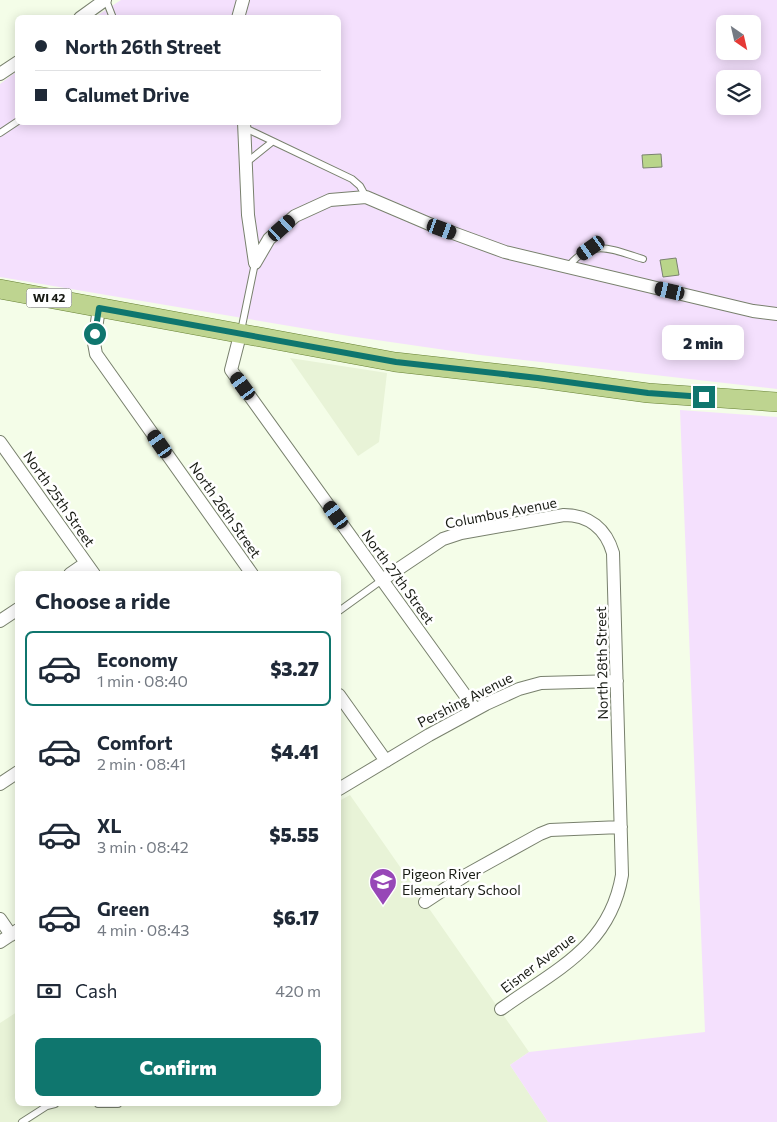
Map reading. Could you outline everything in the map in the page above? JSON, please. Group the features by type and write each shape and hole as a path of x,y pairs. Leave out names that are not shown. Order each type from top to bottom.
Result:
{"main road":[{"name":"WI 42","path":"0,289 240,335 396,362 648,393 777,402"}],"street":[{"path":"84,15 106,0"},
{"path":"239,15 243,0"},
{"path":"0,74 15,64"},
{"path":"244,125 248,215 255,263"},
{"path":"255,263 269,239 296,216 330,200 366,197 434,226 505,252 754,311 777,314"},
{"name":"North 26th Street","path":"99,308 94,343 96,354 250,571"},
{"name":"North 27th Street","path":"240,335 231,370 475,709"},
{"name":"North 25th Street","path":"0,442 90,568"},
{"name":"Columbus Avenue","path":"382,580 429,546 461,533 564,515 578,516"},
{"name":"North 28th Street","path":"578,516 599,527 610,544 613,553 621,827"},
{"path":"0,621 15,611"},
{"name":"Pershing Avenue","path":"341,788 475,709 528,685 617,680"},
{"path":"341,698 386,761"},
{"path":"0,784 15,774"},
{"path":"425,902 466,875 550,830 621,827"},
{"name":"Eisner Avenue","path":"501,1009 578,954 600,932 608,920 615,904 622,875 621,827"},
{"path":"0,919 9,936"}],"lane":[{"path":"106,0 112,15"},
{"path":"0,133 15,123"},
{"path":"244,125 272,142 352,180 360,186 366,197"},
{"path":"246,163 272,142"},
{"path":"568,268 574,260 591,248 603,247 643,259"},
{"path":"240,335 255,263"},
{"path":"341,610 382,580"},
{"path":"22,1122 46,1106"}],"shaded area":[{"path":"121,0 777,0 777,389 480,355 349,336 0,277 0,84 15,73 15,125 341,125 341,15 98,15"},
{"path":"290,358 387,373 379,442 358,456"},
{"path":"680,410 777,417 777,1122 548,1122 510,1065 529,1052 705,1032"},
{"name":"Pigeon River Elementary School","path":"350,795 529,1052 510,1065 548,1122 0,1122 0,1023 15,1013 15,1106 341,1106 341,800"}],"building":[{"path":"661,154 662,167 643,168 642,155"},
{"path":"676,258 679,275 663,277 660,260"}],"place":[{"name":"Pigeon River Elementary School","path":"383,906"}],"route":[{"path":"95,334 99,308 396,362 648,393 704,397"}]}
